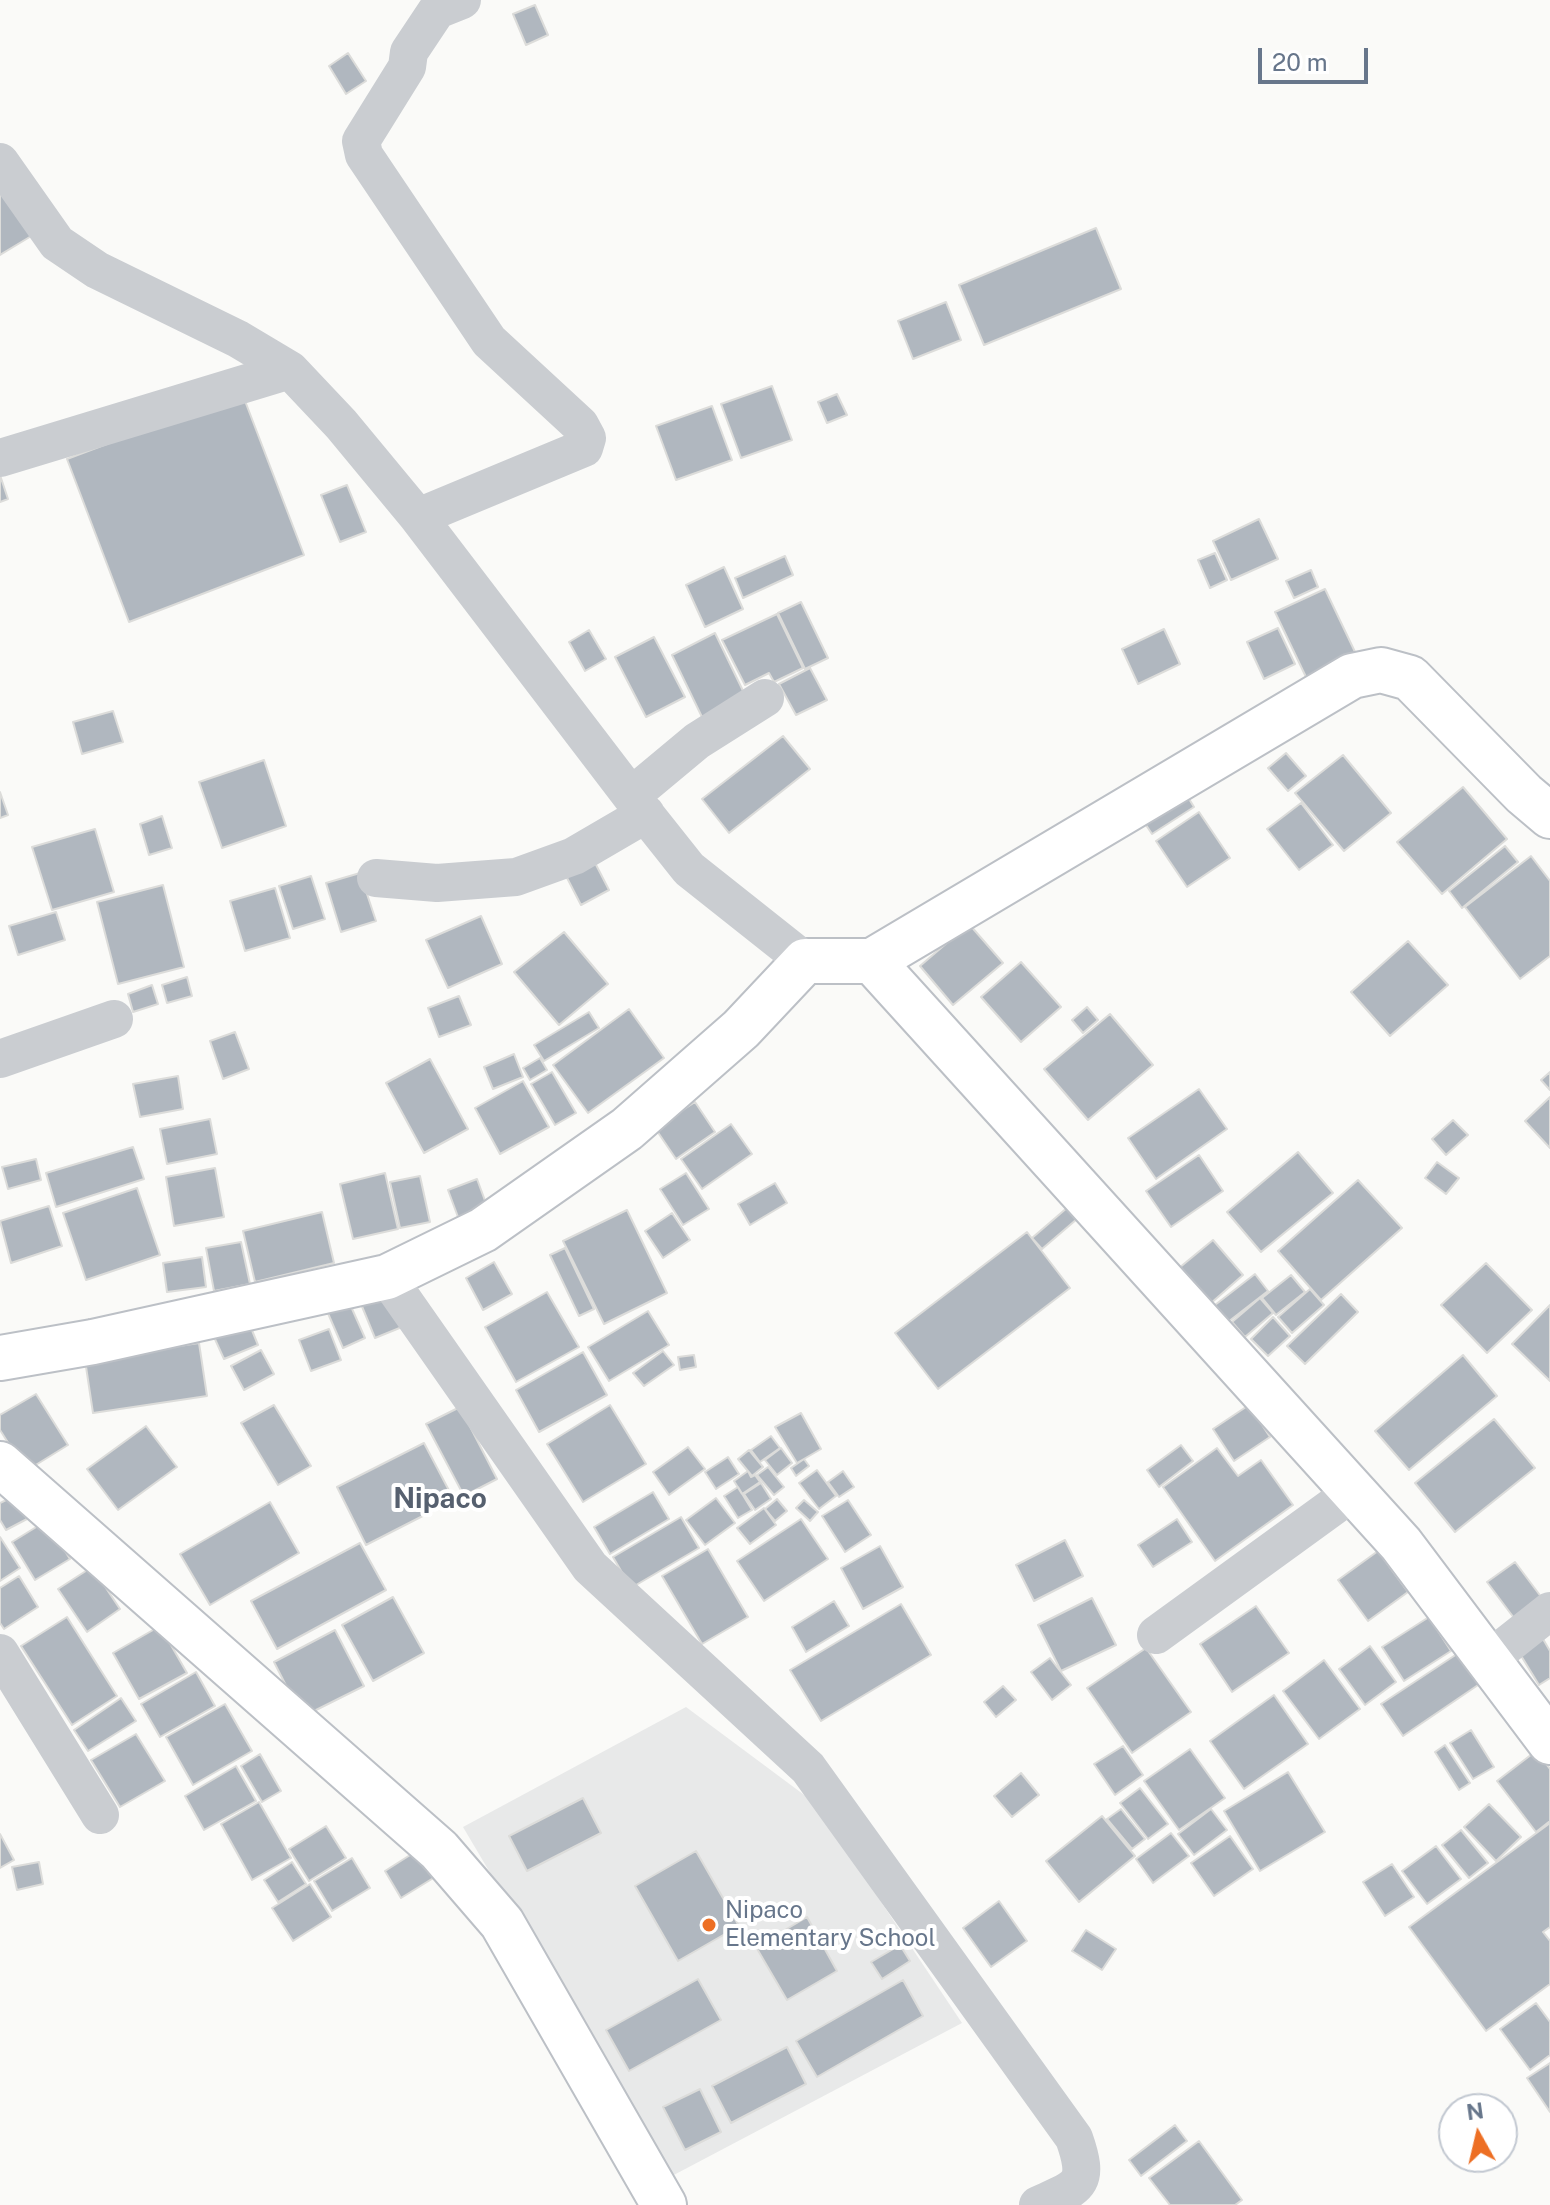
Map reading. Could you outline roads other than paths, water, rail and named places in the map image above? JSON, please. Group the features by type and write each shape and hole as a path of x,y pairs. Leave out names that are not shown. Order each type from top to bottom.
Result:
{"street":[{"path":"418,517 584,448 587,438 580,425 489,341 364,155 361,141 407,67 409,52 437,10 462,0"},
{"path":"0,162 57,243 97,270 238,339 290,370 341,424 418,517 689,869 805,961 872,961 1352,676 1381,670 1410,678 1524,794 1550,816"},
{"path":"0,458 290,370"},
{"path":"376,878 437,883 516,877 574,856 638,805 697,741 765,698"},
{"path":"0,1358 93,1342 387,1277 483,1230 627,1129 741,1029 805,961"},
{"path":"872,961 1401,1544 1550,1742"},
{"path":"0,1059 114,1019"},
{"path":"387,1277 590,1567 808,1768 1074,2138 1083,2170 1081,2179 1074,2189 1038,2205"},
{"path":"0,1464 439,1850 502,1923 664,2205"},
{"path":"1156,1635 1353,1492"},
{"path":"1488,1660 1550,1611"},
{"path":"0,1653 100,1815"}],"place":[{"name":"Nipaco Elementary School","path":"709,1925"}],"district":[{"name":"Nipaco","path":"440,1499"}]}
